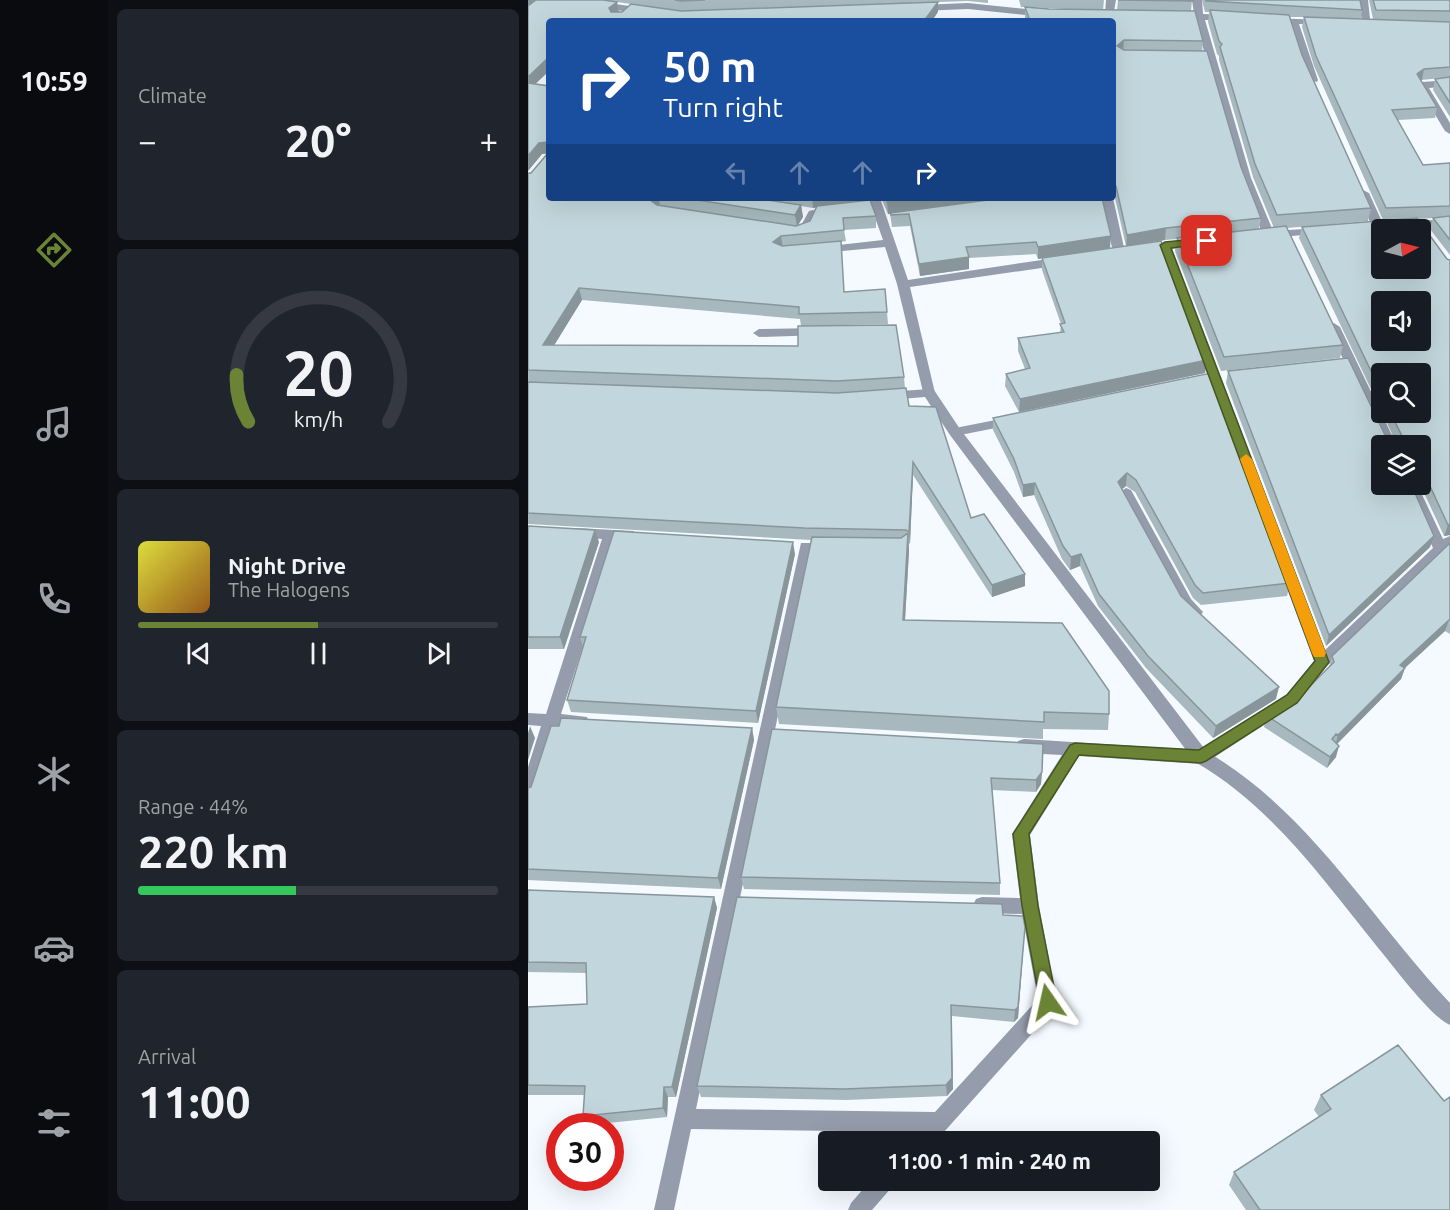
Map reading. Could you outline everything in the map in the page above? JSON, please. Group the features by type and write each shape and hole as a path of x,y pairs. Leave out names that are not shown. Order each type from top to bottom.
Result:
{"street":[{"path":"567,0 652,12"},
{"path":"1111,0 1105,15 1121,15"},
{"path":"1197,0 1207,57 1263,236 1291,238 1333,230"},
{"path":"1363,0 1368,26"},
{"path":"909,9 966,6 1059,15"},
{"path":"1166,16 1234,18"},
{"path":"1258,19 1335,23"},
{"path":"1293,21 1316,88"},
{"path":"1356,24 1380,26"},
{"path":"1450,83 1422,85 1450,131"},
{"path":"1359,184 1372,227 1421,228 1450,222"},
{"path":"1107,201 1114,253 1211,241"},
{"path":"872,203 887,220 890,243 903,284 908,330 929,393 955,432 1201,757 1235,777 1298,835 1418,984 1450,1017"},
{"path":"798,211 831,212"},
{"path":"783,231 803,232 813,213"},
{"path":"807,251 890,243"},
{"path":"1165,245 1322,662"},
{"path":"903,284 1074,259"},
{"path":"1327,313 1346,364 1385,435"},
{"path":"759,333 831,332"},
{"path":"872,397 929,393"},
{"path":"955,432 1023,418"},
{"path":"1126,493 1186,603 1203,619"},
{"path":"1004,745 1201,757 1287,695 1445,545 1416,495"},
{"path":"564,532 646,537"},
{"path":"528,793 611,535"},
{"path":"664,1210 807,547"},
{"path":"528,719 599,723"},
{"path":"930,1131 1048,1002 1030,906 1021,834 1075,749"},
{"path":"970,905 1030,906"},
{"path":"683,1119 938,1122"},
{"path":"858,1210 875,1191"}],"building":[{"path":"536,0 603,0 617,2 609,8 611,12 622,12 631,4 681,11 938,2 926,18 546,18 546,60 528,77 528,6"},
{"path":"1118,0 1192,0 1193,1"},
{"path":"1360,0 1362,10 1206,1"},
{"path":"1373,0 1450,0 1450,11 1376,10"},
{"path":"1025,7 1195,11 1203,41 1124,40 1117,46 1124,50 1207,51 1241,167 1261,218 1166,228 1127,235 1116,186 1116,18 1029,18"},
{"path":"1210,10 1289,15 1302,55 1371,208 1277,215 1255,164 1220,47 1222,44 1219,41"},
{"path":"1304,17 1450,22 1450,67 1424,69 1417,74 1437,107 1392,110 1423,165 1450,163 1450,206 1386,208 1316,56"},
{"path":"1450,77 1450,103 1435,79"},
{"path":"528,83 546,86 546,142 539,143 528,156"},
{"path":"546,155 546,201 651,201 657,205 796,226 810,221 817,206 870,201 876,216 843,218 844,230 781,236 773,242 782,246 841,241 844,292 885,289 887,312 799,314 799,307 579,288 543,345 798,346 798,326 896,325 904,377 837,381 528,370 528,173 531,173"},
{"path":"704,201 774,201 801,205 795,215"},
{"path":"980,201 1103,201 1111,236 1038,247 1036,242 966,247 969,257 919,264 909,214 891,215 890,213"},
{"path":"1450,216 1450,240 1433,218"},
{"path":"1371,222 1371,279 1431,279 1431,237 1450,260 1450,524 1448,525 1431,488 1431,435 1402,435 1396,423 1431,423 1431,363 1371,363 1371,371 1302,227"},
{"path":"1286,226 1343,345 1224,357 1177,238"},
{"path":"1161,241 1207,360 1020,399 1006,374 1030,368 1018,338 1064,332 1060,324 1065,323 1042,258"},
{"path":"1348,358 1371,406 1371,423 1379,423 1385,435 1371,435 1371,495 1416,495 1434,536 1329,635 1228,371"},
{"path":"1211,373 1290,583 1203,593 1195,585 1136,480 1127,473 1118,482 1181,596 1279,687 1216,726 1148,656 1099,594 1081,554 1071,557 1063,546 1035,483 1023,485 1014,459 993,418"},
{"path":"528,382 837,393 906,388 909,406 936,407 971,518 984,514 1025,574 992,585 913,462 909,532 906,530 804,528 528,513"},
{"path":"528,526 595,530 560,637 528,637"},
{"path":"614,531 793,542 756,711 567,700 586,637 580,637"},
{"path":"908,533 903,620 1062,623 1109,691 1109,714 1044,712 1044,722 776,707 812,537 901,538"},
{"path":"1450,543 1450,620 1400,665 1405,668 1338,735 1336,734 1332,739 1339,746 1330,757 1267,716 1292,700 1294,702 1334,662 1332,656"},
{"path":"561,718 752,728 718,878 528,869 528,788 531,787 551,726 559,726"},
{"path":"772,729 1043,744 1042,772 1036,780 991,778 1000,883 741,877"},
{"path":"528,890 714,897 672,1087 664,1087 663,1108 613,1113 583,1113 585,1086 528,1085 528,1007 587,1004 586,963 528,962"},
{"path":"737,897 1002,904 1003,915 1023,916 1025,927 1018,1007 1015,1010 951,1005 952,1078 946,1085 844,1089 697,1086"},
{"path":"1398,1045 1444,1101 1450,1097 1450,1210 1260,1210 1234,1172 1331,1109 1321,1095"}],"slow traffic":[{"path":"1246,459 1319,653"}],"route":[{"path":"1048,1002 1030,906 1021,834 1075,749 1201,757 1292,699 1322,662 1165,245 1207,241"}]}
